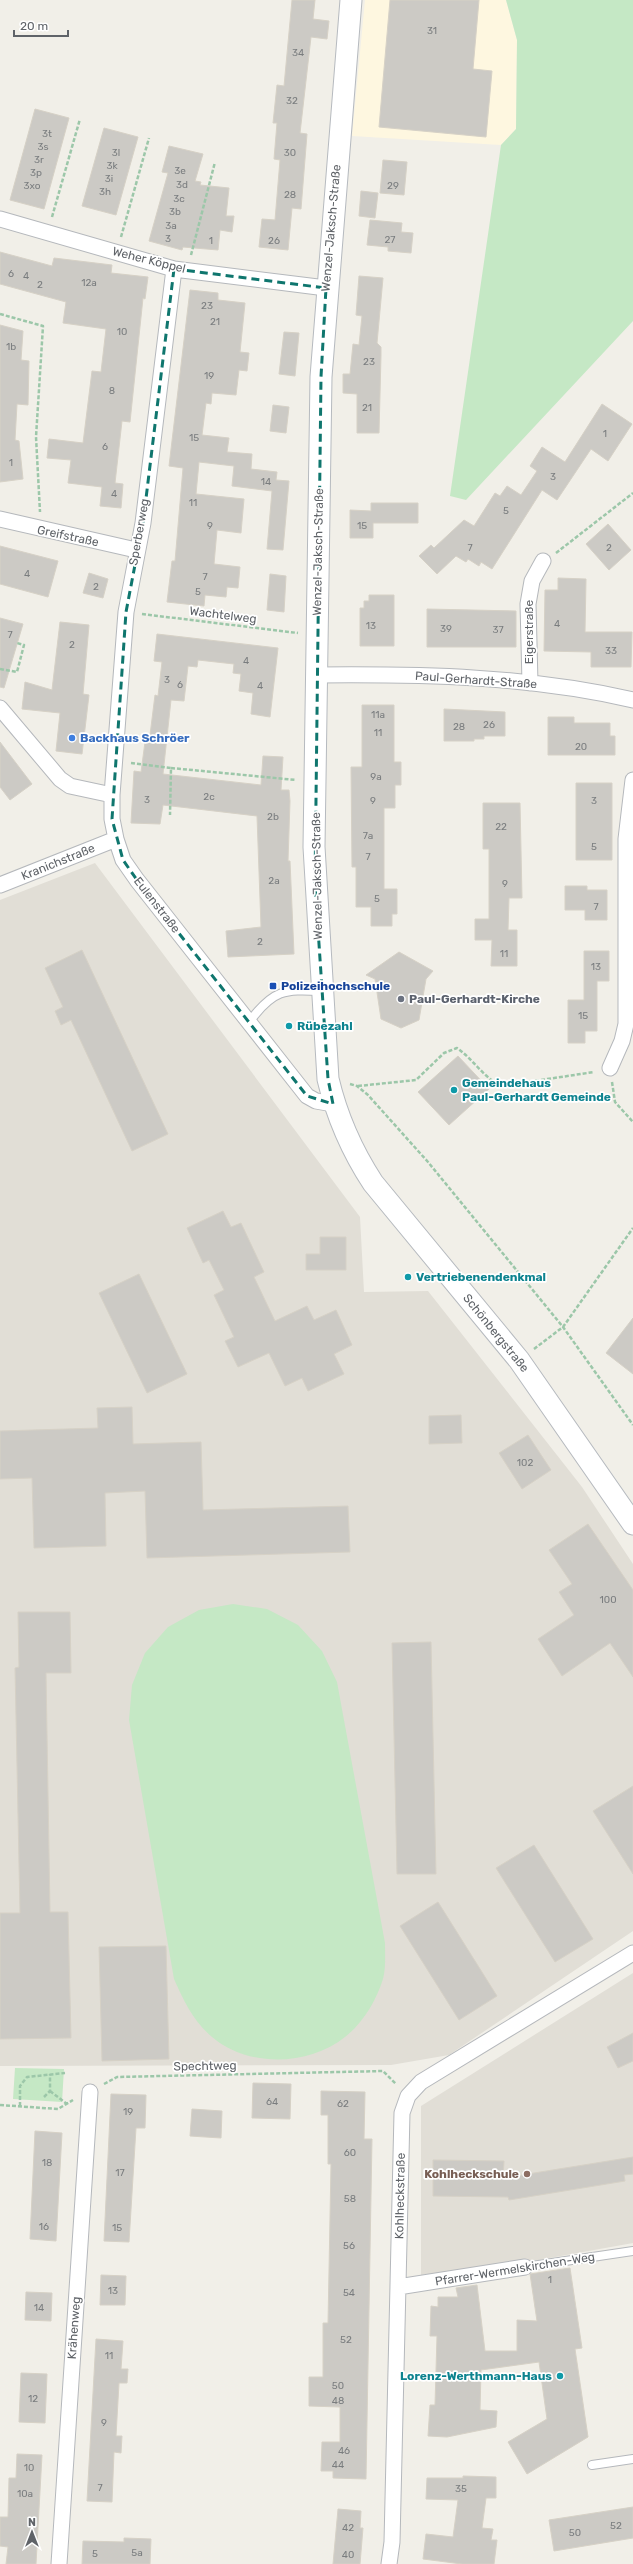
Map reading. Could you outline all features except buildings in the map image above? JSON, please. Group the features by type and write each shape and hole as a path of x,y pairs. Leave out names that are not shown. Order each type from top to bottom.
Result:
{"street":[{"name":"Wenzel-Jaksch-Straße","path":"334,1104 328,1079 315,884 321,377 326,288 351,0"},
{"name":"Weher Köppel","path":"0,219 180,270 326,288"},
{"name":"Sperberweg","path":"112,795 126,612 136,550 143,523 180,270"},
{"name":"Greifstraße","path":"0,519 41,530 136,550"},
{"name":"Eigerstraße","path":"530,683 528,604 532,581 543,561"},
{"name":"Paul-Gerhardt-Straße","path":"317,675 434,676 530,683 596,692 633,700"},
{"path":"0,708 60,780 70,786 112,795"},
{"path":"610,1068 626,1024 626,845 633,780"},
{"name":"Eulenstraße","path":"112,795 112,819 116,839 124,860 137,880 250,1021 307,1096 316,1101 334,1104"},
{"name":"Kranichstraße","path":"0,885 116,839"},
{"name":"Schönbergstraße","path":"334,1104 354,1154 373,1183 519,1360 633,1524"},
{"name":"Kohlheckstraße","path":"389,2564 392,2542 402,2113 408,2096 421,2082 633,1953"},
{"name":"Krähenweg","path":"59,2564 90,2092"},
{"name":"Pfarrer-Wermelskirchen-Weg","path":"398,2287 525,2267"}],"lane":[{"path":"250,1021 259,1008 277,993 298,989 321,990"},
{"name":"Pfarrer-Wermelskirchen-Weg","path":"525,2267 633,2251"},
{"path":"592,2465 633,2459"}],"path":[{"path":"47,232 80,118"},
{"path":"117,252 149,138"},
{"path":"180,270 215,162"},
{"path":"0,314 43,326 36,437 41,530"},
{"path":"560,550 633,493"},
{"name":"Wachtelweg","path":"126,612 318,636"},
{"path":"0,669 17,672 24,646 17,643"},
{"path":"115,761 172,768 316,781"},
{"path":"170,816 172,768"},
{"path":"328,1079 357,1086 416,1080 444,1054 457,1048 471,1058 491,1081 501,1086 582,1075 610,1068 615,1102 633,1122"},
{"path":"357,1086 428,1162 563,1327 633,1425"},
{"path":"519,1360 563,1327 633,1228"},
{"name":"Spechtweg","path":"0,2105 58,2109 117,2077 383,2071 408,2096"},
{"path":"20,2106 20,2086 27,2077 65,2073"},
{"path":"44,2097 50,2091 50,2074"},
{"path":"50,2091 67,2104"}],"highlighted area":[{"path":"174,269 326,288 321,377 315,884 328,1079 333,1104 307,1096 137,880 123,860 112,819 126,612 143,523"}],"shaded area":[{"path":"365,0 506,0 517,40 516,129 501,145 352,136"},
{"path":"95,863 360,1217 364,1292 428,1291 582,1487 633,1564 633,1931 449,2055 391,2065 0,2066 0,900"},
{"name":"Kohlheckschule","path":"633,1973 633,2243 533,2261 421,2275 421,2106"}],"green space":[{"path":"506,0 633,0 633,321 466,500 450,496 501,145 516,129 517,40"},
{"path":"233,1604 267,1609 298,1625 322,1651 337,1682 385,1943 385,1966 383,1979 373,2003 358,2025 345,2037 330,2047 314,2054 297,2058 278,2060 260,2058 243,2054 227,2047 205,2031 194,2017 181,1995 174,1979 129,1720 132,1685 145,1653 168,1627 199,1610"},
{"path":"15,2068 64,2069 62,2102 13,2099"}],"place":[{"name":"Backhaus Schröer","path":"72,738"},
{"name":"Polizeihochschule","path":"273,986"},
{"name":"Paul-Gerhardt-Kirche","path":"401,999"},
{"name":"Rübezahl","path":"289,1026"},
{"name":"Gemeindehaus Paul-Gerhardt Gemeinde","path":"454,1090"},
{"name":"Vertriebenendenkmal","path":"408,1277"},
{"name":"Kohlheckschule","path":"527,2174"},
{"name":"Lorenz-Werthmann-Haus","path":"560,2376"}]}
